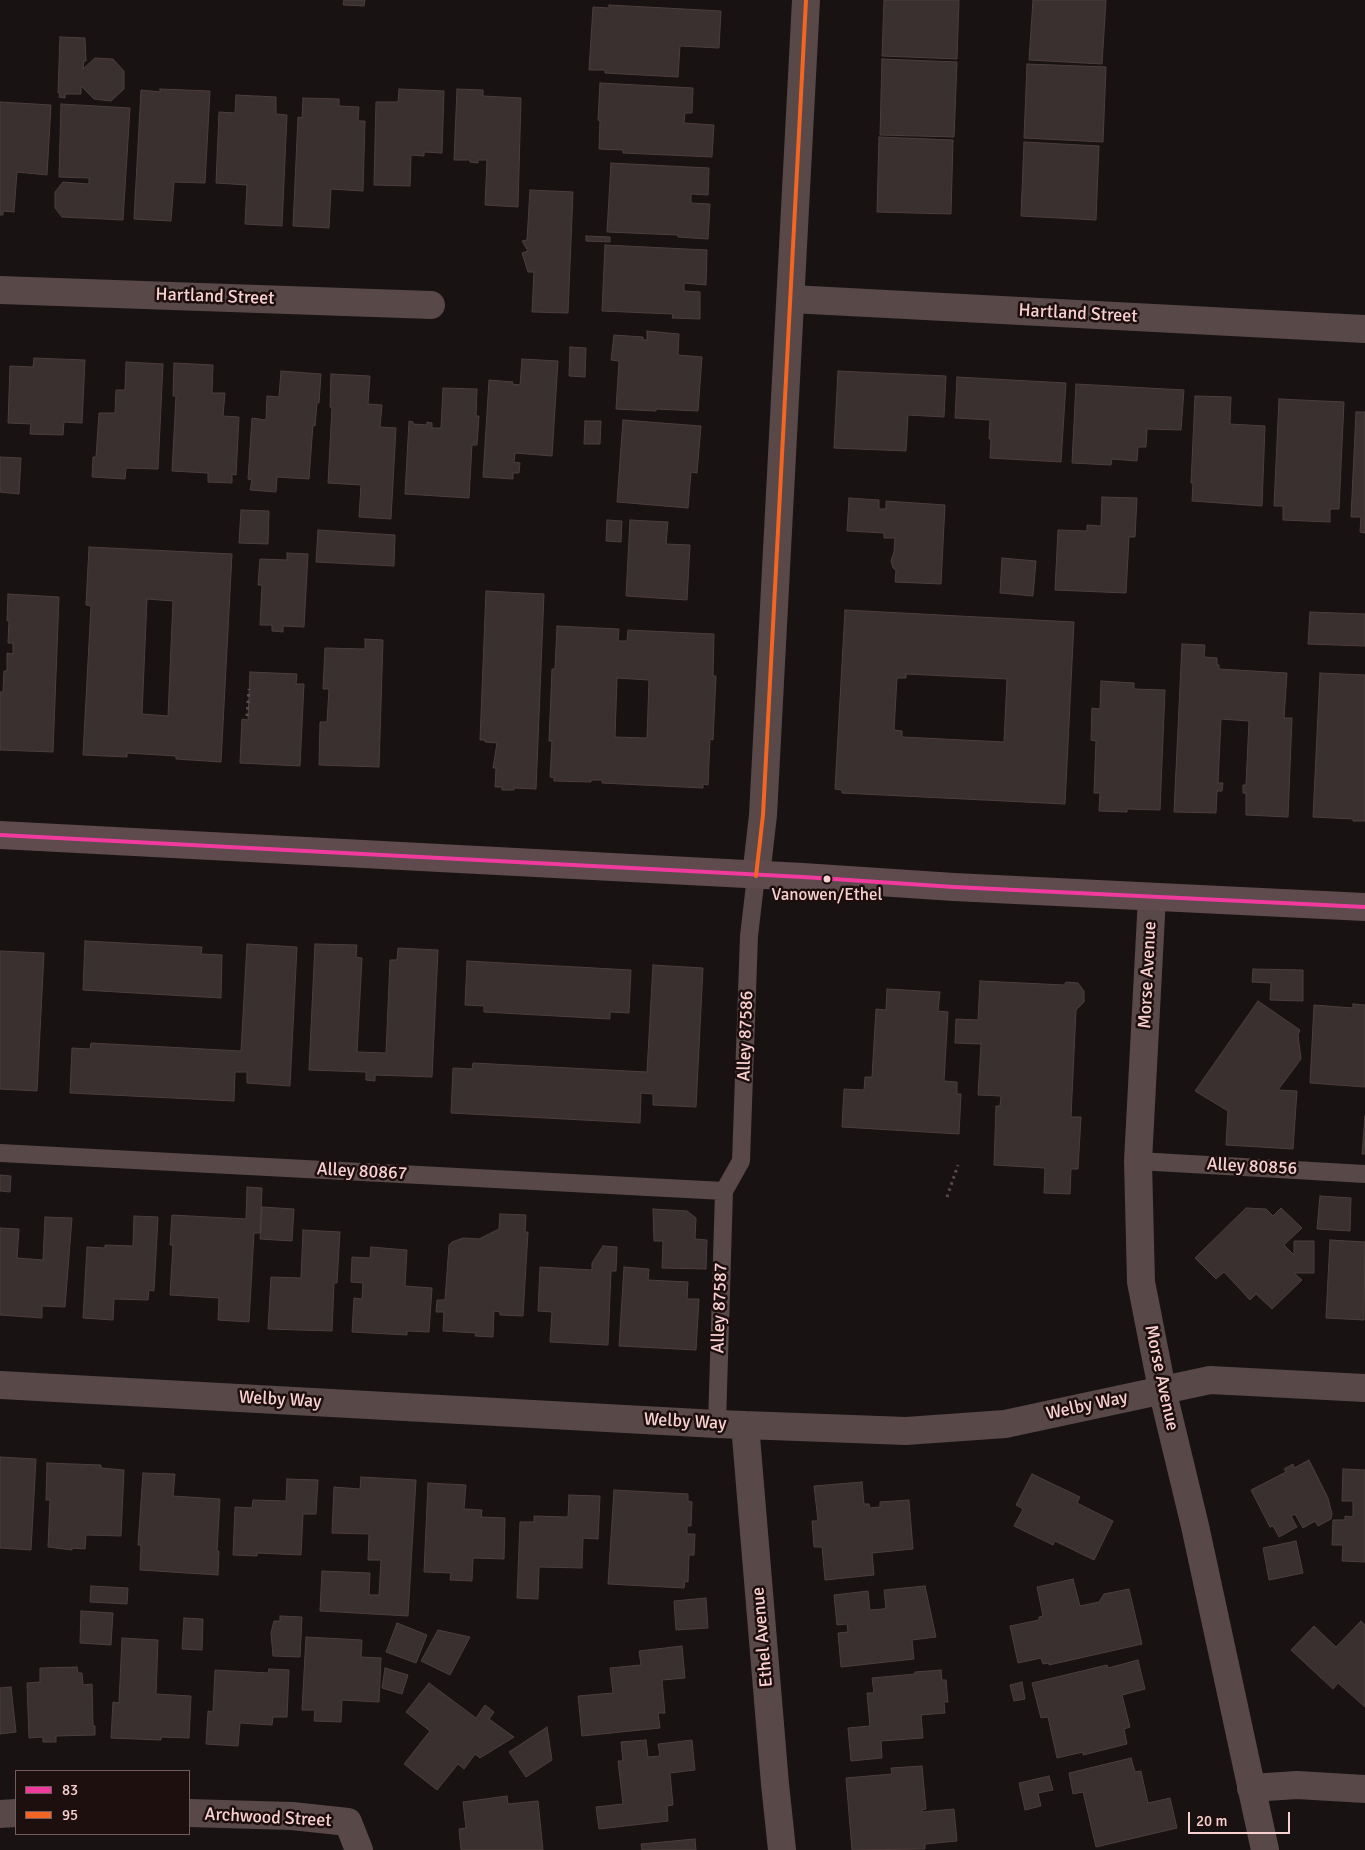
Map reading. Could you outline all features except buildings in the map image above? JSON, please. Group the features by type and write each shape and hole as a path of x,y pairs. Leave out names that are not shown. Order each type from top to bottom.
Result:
{"main road":[{"path":"0,835 1365,907"}],"street":[{"path":"756,876 763,815 806,0"},
{"name":"Hartland Street","path":"0,290 430,304"},
{"name":"Hartland Street","path":"791,299 1365,330"},
{"name":"Morse Avenue","path":"1152,897 1138,1161 1141,1282 1162,1389 1195,1526 1265,1850"},
{"name":"Welby Way","path":"0,1385 717,1424 906,1432 1004,1424 1210,1380 1365,1388"},
{"name":"Ethel Avenue","path":"745,1425 782,1850"},
{"path":"1251,1788 1297,1785 1365,1788"},
{"path":"0,1814 15,1813"},
{"name":"Archwood Street","path":"190,1813 292,1816 348,1822 359,1850"}],"lane":[{"name":"Alley 87586","path":"724,1191 742,1161 750,936 756,876"},
{"name":"Alley 80867","path":"0,1153 724,1191"},
{"name":"Alley 80856","path":"1138,1161 1365,1174"},
{"name":"Alley 87587","path":"717,1424 724,1191"}],"path":[{"path":"247,716 249,690"},
{"path":"948,1197 958,1165"}],"transit line":[{"name":"95","path":"756,876 763,815 806,0"},
{"name":"83","path":"0,835 803,877 954,887 1365,907"}],"place":[{"name":"Vanowen/Ethel","path":"827,879"}]}
